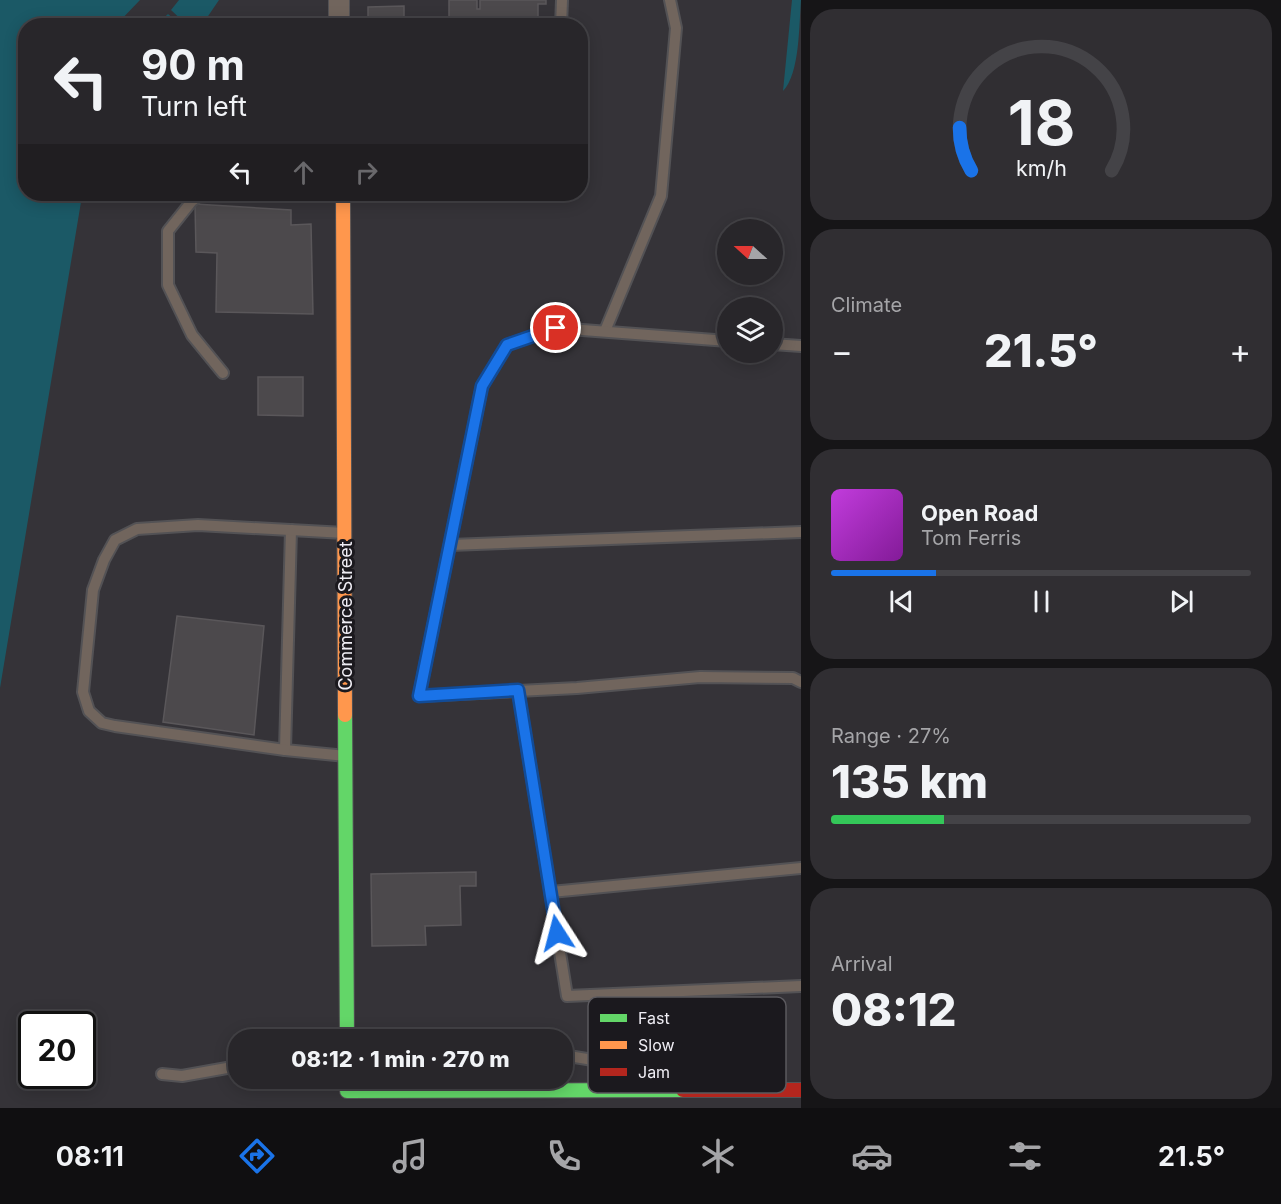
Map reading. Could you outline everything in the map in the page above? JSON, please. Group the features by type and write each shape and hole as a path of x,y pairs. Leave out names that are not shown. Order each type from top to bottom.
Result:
{"street":[{"path":"339,0 339,18"},
{"name":"Commerce Street","path":"343,201 347,1029"},
{"path":"351,1089 588,1090"}],"lane":[{"path":"561,18 562,0"},
{"path":"605,331 661,196 676,28 670,0"},
{"path":"192,201 168,231 168,285 192,335 223,373"},
{"path":"717,339 556,328 507,345 482,386 419,696 577,688 700,677 793,678 801,682"},
{"path":"783,345 801,346"},
{"path":"345,534 198,525 137,529 115,540 104,560 93,590 83,692 88,711 102,723 285,750 346,756"},
{"path":"285,750 291,530"},
{"path":"450,544 801,532"},
{"path":"518,690 567,996 801,986"},
{"path":"551,892 801,868"},
{"path":"573,1057 588,1059"},
{"path":"162,1074 182,1076 228,1068"}],"water":[{"path":"0,0 219,0 207,18 18,18 18,201 82,201 0,688"},
{"path":"792,0 801,0 798,48 793,73 783,91"}],"pier":[{"path":"140,0 179,0 171,10 180,18 173,18 168,14 164,18 123,18"}],"building":[{"path":"449,0 477,0 477,9 480,9 480,0 546,0 546,4 538,4 538,18 449,18"},
{"path":"404,6 404,18 368,18 368,7"},
{"path":"195,204 291,210 291,225 311,224 313,314 216,312 217,253 196,252"},
{"path":"258,377 303,377 303,416 258,415"},
{"path":"177,616 264,626 254,735 163,722"},
{"path":"476,872 476,886 460,886 461,925 425,926 426,945 372,946 371,874"}],"traffic: fast":[{"path":"345,715 347,1029"},
{"path":"347,1091 588,1090"}],"traffic: slow":[{"path":"343,201 345,715"}],"traffic: jam":[{"path":"786,1090 801,1090"}],"route":[{"path":"556,328 507,345 482,386 419,696 518,690 557,933"}]}
